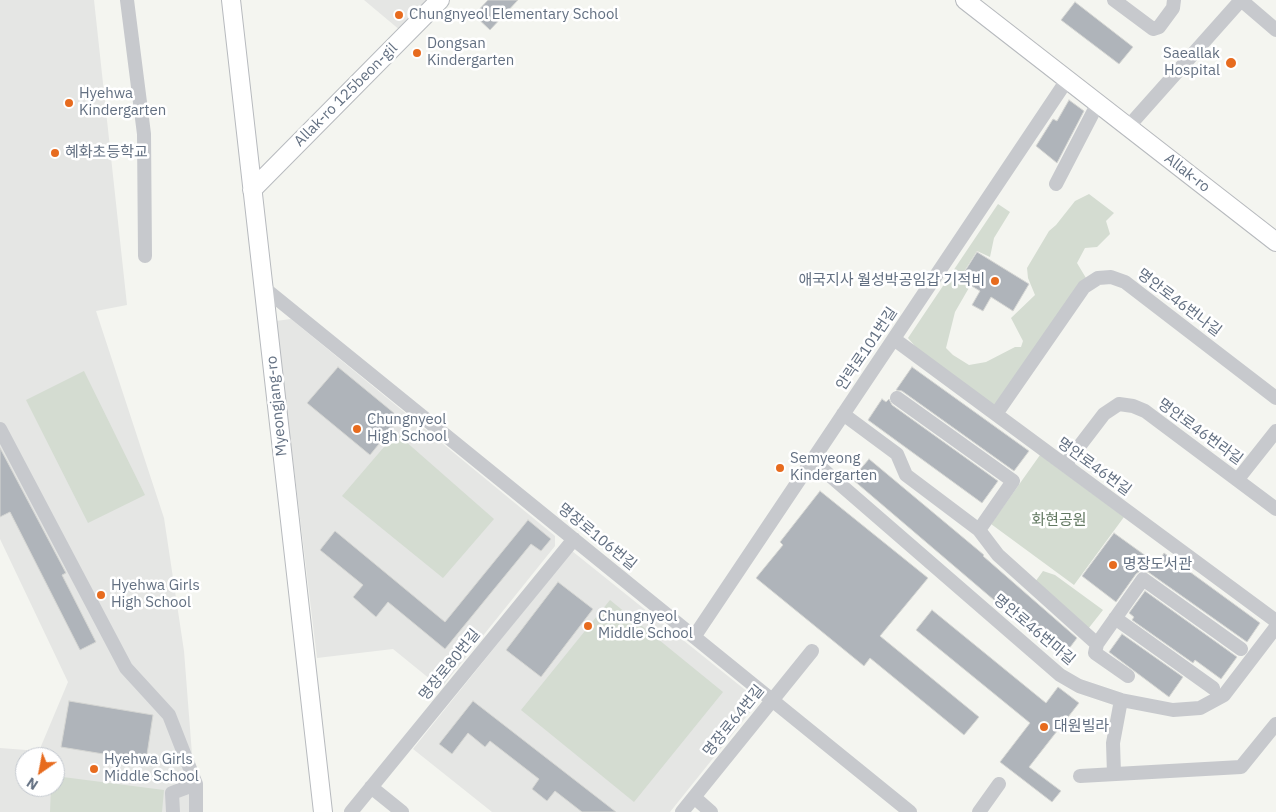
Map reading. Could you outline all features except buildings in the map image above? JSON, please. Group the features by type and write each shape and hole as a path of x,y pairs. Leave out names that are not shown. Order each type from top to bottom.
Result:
{"main road":[{"name":"Myeongjang-ro","path":"231,0 323,812"},
{"name":"Allak-ro 125beon-gil","path":"252,190 440,0"},
{"name":"Allak-ro","path":"965,0 1276,242"}],"street":[{"path":"127,0 144,134 145,256"},
{"path":"1114,0 1130,5 1153,29 1159,27 1173,8 1174,0"},
{"path":"1128,127 1241,0 1276,30"},
{"name":"안락로101번길","path":"694,636 1067,80"},
{"path":"1056,184 1098,103"},
{"name":"명안로46번나길","path":"996,414 1084,287 1098,278 1111,277 1126,282 1276,398"},
{"name":"명장로106번길","path":"264,288 910,812"},
{"name":"명안로46번길","path":"894,338 1276,621"},
{"path":"896,398 1013,482 979,530"},
{"name":"명안로46번라길","path":"1065,465 1104,414 1119,404 1133,406 1145,412 1276,509"},
{"path":"843,414 897,454 906,475 979,530 998,555 1098,644"},
{"path":"0,429 126,668 169,715 196,784 196,812"},
{"path":"1238,479 1276,431"},
{"name":"명안로46번마길","path":"812,460 1060,675 1079,686 1121,700 1173,710 1200,708 1224,695 1276,627"},
{"name":"명장로80번길","path":"351,812 574,539"},
{"path":"1128,676 1095,653 1098,644 1143,578 1241,649"},
{"path":"1115,618 1213,688"},
{"name":"명장로64번길","path":"682,812 812,651"},
{"path":"1114,774 1113,742 1121,700"},
{"path":"1080,776 1241,767 1276,724"},
{"path":"172,812 172,794 196,784"},
{"path":"979,812 999,784"},
{"path":"371,787 402,812"},
{"path":"694,797 712,812"}],"shaded area":[{"path":"0,0 94,0 127,305 96,311 164,518 184,651 194,780 191,812 0,812 0,748 15,749 15,797 65,797 65,747 41,747 68,682 0,539"},
{"name":"Chungnyeol Elementary School","path":"364,0 432,0 401,31"},
{"name":"Chungnyeol High School","path":"291,319 555,536 555,546 441,688 393,649 317,658 276,321"},
{"name":"Chungnyeol Middle School","path":"572,551 759,701 670,812 492,812 413,749"}],"green space":[{"path":"1089,194 1114,213 1106,221 1110,234 1097,247 1085,248 1077,263 1086,278 996,410 919,351 908,338 998,204 1010,212 994,238 990,257 977,251 960,278 970,286 955,312 946,348 969,365 986,362 1015,347 1021,347 1023,341 1011,318 1035,295 1028,278 1027,268 1049,231 1075,201"},
{"path":"84,371 145,495 88,523 26,400"},
{"path":"396,433 494,519 443,578 342,496"},
{"name":"화현공원","path":"1040,455 1124,517 1074,585 991,524"},
{"path":"1043,571 1055,575 1103,610 1088,629 1035,582"},
{"path":"610,600 723,692 634,802 521,710"},
{"path":"65,777 164,790 162,812 50,812 51,797 65,797"}],"place":[{"name":"Chungnyeol Elementary School","path":"399,15"},
{"name":"Dongsan Kindergarten","path":"417,53"},
{"name":"Saeallak Hospital","path":"1231,63"},
{"name":"Hyehwa Kindergarten","path":"69,103"},
{"name":"혜화초등학교","path":"55,153"},
{"name":"애국지사 월성박공임갑 기적비","path":"995,281"},
{"name":"Chungnyeol High School","path":"357,429"},
{"name":"Semyeong Kindergarten","path":"780,468"},
{"name":"명장도서관","path":"1113,565"},
{"name":"Hyehwa Girls High School","path":"101,595"},
{"name":"Chungnyeol Middle School","path":"588,626"},
{"name":"대원빌라","path":"1044,727"},
{"name":"Hyehwa Girls Middle School","path":"94,769"}]}
